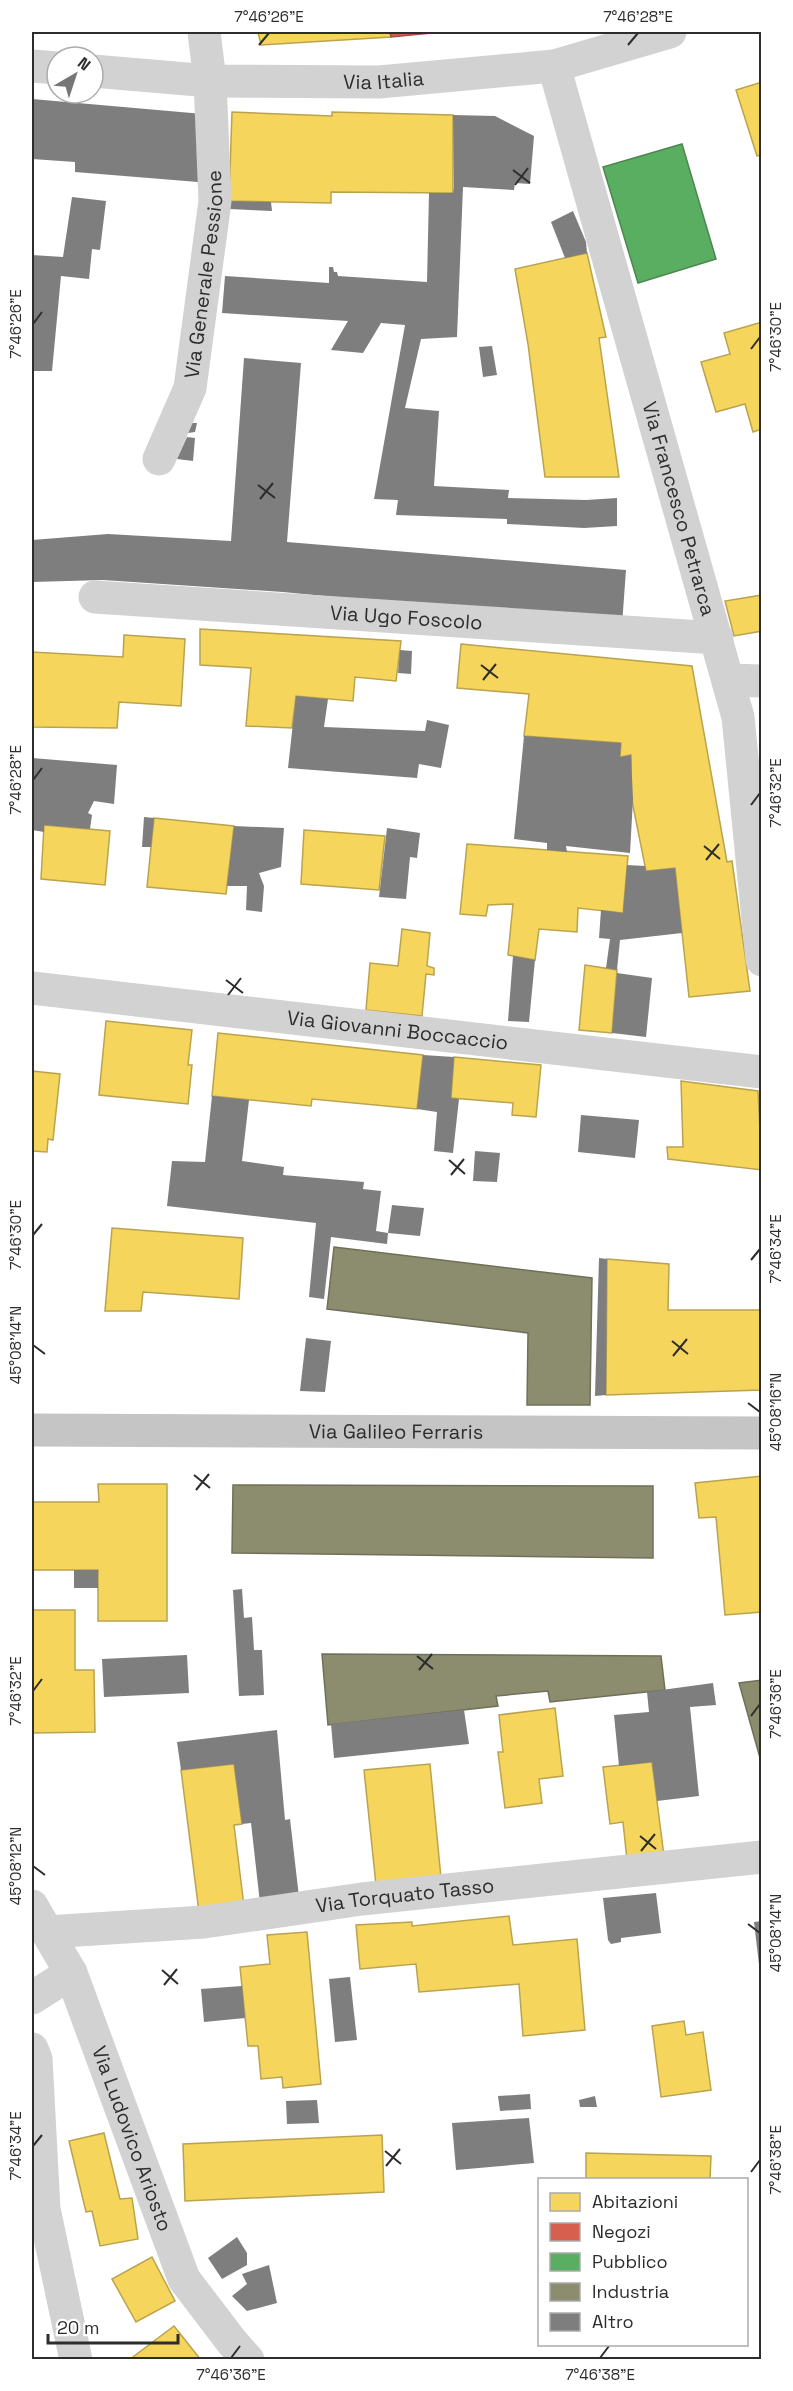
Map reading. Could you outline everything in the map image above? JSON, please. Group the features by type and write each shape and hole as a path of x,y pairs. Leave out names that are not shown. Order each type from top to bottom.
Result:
{"main road":[{"name":"Via Galileo Ferraris","path":"32,1430 762,1433"}],"street":[{"name":"Via Generale Pessione","path":"159,459 190,388 214,201 210,81 204,32"},
{"name":"Via Italia","path":"105,72 210,81 379,82 554,66 670,32"},
{"name":"Via Francesco Petrarca","path":"554,66 738,717 762,960"},
{"name":"Via Ugo Foscolo","path":"95,597 717,639"},
{"path":"729,681 762,681"},
{"name":"Via Giovanni Boccaccio","path":"32,988 762,1071"},
{"name":"Via Torquato Tasso","path":"39,1919 204,1922 362,1899 762,1857"},
{"name":"Via Ludovico Ariosto","path":"39,1919 70,1973 184,2279 248,2360"},
{"path":"32,1998 70,1973"},
{"path":"32,2049 36,2059 38,2136 44,2209 76,2360"}],"building: Abitazioni":[{"path":"258,32 390,32 391,37 261,45"},
{"path":"762,82 762,155 757,156 736,90"},
{"path":"232,112 332,116 332,112 453,115 453,193 331,192 331,203 229,201"},
{"path":"587,253 606,337 599,338 619,477 545,477 528,344 515,269"},
{"path":"762,322 762,429 753,432 745,404 716,412 701,362 730,354 724,333"},
{"path":"762,595 762,631 734,636 725,601"},
{"path":"200,629 401,641 396,681 355,677 353,701 296,696 292,728 246,726 251,668 200,665"},
{"path":"124,635 185,639 181,706 119,702 117,728 32,727 32,652 123,657"},
{"path":"461,644 692,666 727,862 732,861 750,991 689,997 675,868 646,871 631,796 631,755 620,757 621,743 524,736 529,694 457,688"},
{"path":"154,818 234,826 226,894 147,887"},
{"path":"44,825 110,831 105,885 41,879"},
{"path":"304,830 385,836 379,890 301,884"},
{"path":"467,844 628,856 623,913 578,908 577,932 539,929 535,960 508,955 513,904 488,905 486,916 460,914"},
{"path":"402,929 430,933 427,966 434,968 434,975 426,974 422,1016 366,1010 370,963 398,966"},
{"path":"585,965 617,970 612,1033 579,1030"},
{"path":"106,1021 192,1030 188,1065 192,1065 188,1104 99,1095"},
{"path":"218,1033 423,1055 417,1109 312,1099 311,1106 212,1096"},
{"path":"454,1057 541,1065 536,1117 512,1115 513,1103 451,1098"},
{"path":"32,1071 60,1074 53,1140 48,1139 47,1152 32,1151"},
{"path":"681,1081 758,1091 762,1170 668,1159 667,1147 683,1147"},
{"path":"112,1228 243,1238 239,1299 143,1292 141,1311 105,1311"},
{"path":"607,1259 669,1264 668,1310 762,1310 762,1390 606,1395"},
{"path":"762,1476 762,1612 725,1615 716,1517 699,1518 695,1483"},
{"path":"98,1484 167,1484 167,1621 98,1621 98,1570 32,1570 32,1502 99,1502"},
{"path":"32,1610 75,1610 75,1670 94,1670 95,1732 32,1733"},
{"path":"555,1708 563,1776 539,1779 542,1803 505,1808 498,1752 503,1752 499,1715"},
{"path":"652,1762 664,1856 627,1860 623,1822 610,1824 603,1767"},
{"path":"234,1764 242,1824 234,1825 244,1906 199,1912 181,1770"},
{"path":"430,1764 441,1878 376,1885 364,1770"},
{"path":"509,1916 513,1945 577,1939 585,2030 523,2036 519,1984 419,1992 416,1964 360,1969 356,1925 412,1922 412,1926"},
{"path":"307,1932 321,2084 283,2088 282,2077 261,2079 258,2046 248,2046 240,1967 270,1964 267,1935"},
{"path":"684,2021 686,2035 703,2032 711,2090 661,2097 652,2026"},
{"path":"104,2133 120,2199 132,2198 138,2239 100,2246 92,2211 86,2212 69,2141"},
{"path":"382,2135 384,2192 185,2201 183,2144"},
{"path":"586,2153 711,2156 710,2178 586,2178"},
{"path":"152,2257 175,2301 136,2322 112,2279"},
{"path":"174,2326 201,2360 129,2360"}],"building: Negozi":[{"path":"390,32 442,32 391,37"}],"building: Pubblico":[{"path":"682,144 716,259 638,283 603,167"}],"building: Industria":[{"path":"334,1247 592,1278 590,1405 527,1405 528,1333 327,1309"},
{"path":"233,1485 653,1486 653,1558 232,1553"},
{"path":"322,1654 661,1656 665,1690 550,1702 548,1691 496,1696 498,1706 328,1725"},
{"path":"762,1680 762,1765 739,1683"}],"building: Altro":[{"path":"32,99 45,100 45,105 100,105 203,114 198,182 75,172 75,162 32,159"},
{"path":"453,115 495,116 534,136 530,184 515,183 514,190 463,187 457,337 421,339 405,408 439,411 434,486 509,490 508,498 586,500 617,498 617,526 584,528 507,524 507,519 396,515 398,500 374,499 405,325 381,323 363,353 331,350 348,321 222,313 225,276 329,283 329,267 333,267 338,276 427,282 429,193 453,193 454,187"},
{"path":"72,197 106,201 100,250 92,249 89,279 61,276 52,371 32,371 32,255 63,257"},
{"path":"229,201 271,202 272,211 229,209"},
{"path":"573,211 586,242 587,253 565,258 551,222"},
{"path":"492,346 497,375 483,377 479,347"},
{"path":"244,358 301,363 287,542 626,570 622,625 283,592 103,580 32,582 32,540 108,534 231,541"},
{"path":"188,423 197,423 195,432 188,433"},
{"path":"187,437 195,438 193,461 177,459"},
{"path":"400,650 412,651 411,674 398,673"},
{"path":"296,696 328,699 324,727 425,731 427,720 449,725 441,768 419,764 417,778 288,768"},
{"path":"524,736 621,743 620,757 631,755 633,799 630,853 566,846 567,852 547,850 547,843 514,839"},
{"path":"32,758 117,765 114,804 94,801 88,813 92,815 90,829 44,825 44,832 32,830"},
{"path":"144,817 154,818 151,847 142,847"},
{"path":"234,826 284,828 281,867 259,873 264,886 262,912 246,910 247,886 227,886"},
{"path":"387,828 420,833 417,858 410,857 406,899 379,897"},
{"path":"627,865 645,866 646,871 675,868 682,933 620,940 617,970 606,968 610,939 599,938 601,910 623,913"},
{"path":"513,956 535,960 529,1022 508,1021"},
{"path":"617,973 652,978 646,1037 612,1033"},
{"path":"423,1055 454,1057 451,1098 459,1099 453,1153 434,1151 437,1112 417,1109"},
{"path":"212,1096 249,1100 242,1161 284,1167 283,1175 364,1182 363,1189 381,1191 376,1231 388,1233 387,1244 331,1237 324,1299 309,1297 316,1223 167,1206 172,1161 205,1162"},
{"path":"581,1115 639,1120 635,1158 578,1152"},
{"path":"475,1151 500,1153 497,1182 473,1181"},
{"path":"392,1205 424,1208 420,1236 388,1233"},
{"path":"599,1258 607,1259 606,1395 595,1396"},
{"path":"306,1338 331,1341 325,1392 300,1391"},
{"path":"74,1570 98,1570 98,1588 74,1588"},
{"path":"242,1589 244,1618 252,1617 254,1650 262,1650 264,1695 239,1696 233,1590"},
{"path":"187,1655 189,1693 104,1697 102,1659"},
{"path":"713,1683 716,1705 690,1707 699,1796 657,1801 652,1762 619,1766 614,1715 649,1712 647,1692"},
{"path":"464,1710 469,1744 334,1758 331,1724"},
{"path":"277,1730 285,1820 290,1819 299,1897 260,1903 251,1823 242,1824 234,1764 181,1770 177,1742"},
{"path":"656,1893 661,1933 621,1938 621,1942 611,1944 608,1940 603,1898"},
{"path":"762,1921 762,1973 760,1973 754,1922"},
{"path":"350,1977 357,2040 335,2042 329,1979"},
{"path":"242,1986 245,2018 204,2022 201,1989"},
{"path":"530,2094 531,2109 500,2111 498,2096"},
{"path":"595,2096 597,2107 580,2107 579,2100"},
{"path":"317,2100 319,2123 287,2124 286,2101"},
{"path":"529,2118 534,2163 456,2170 452,2123"},
{"path":"237,2237 247,2253 247,2265 222,2279 208,2258"},
{"path":"269,2265 277,2303 247,2311 232,2296 247,2284 242,2274"}]}
